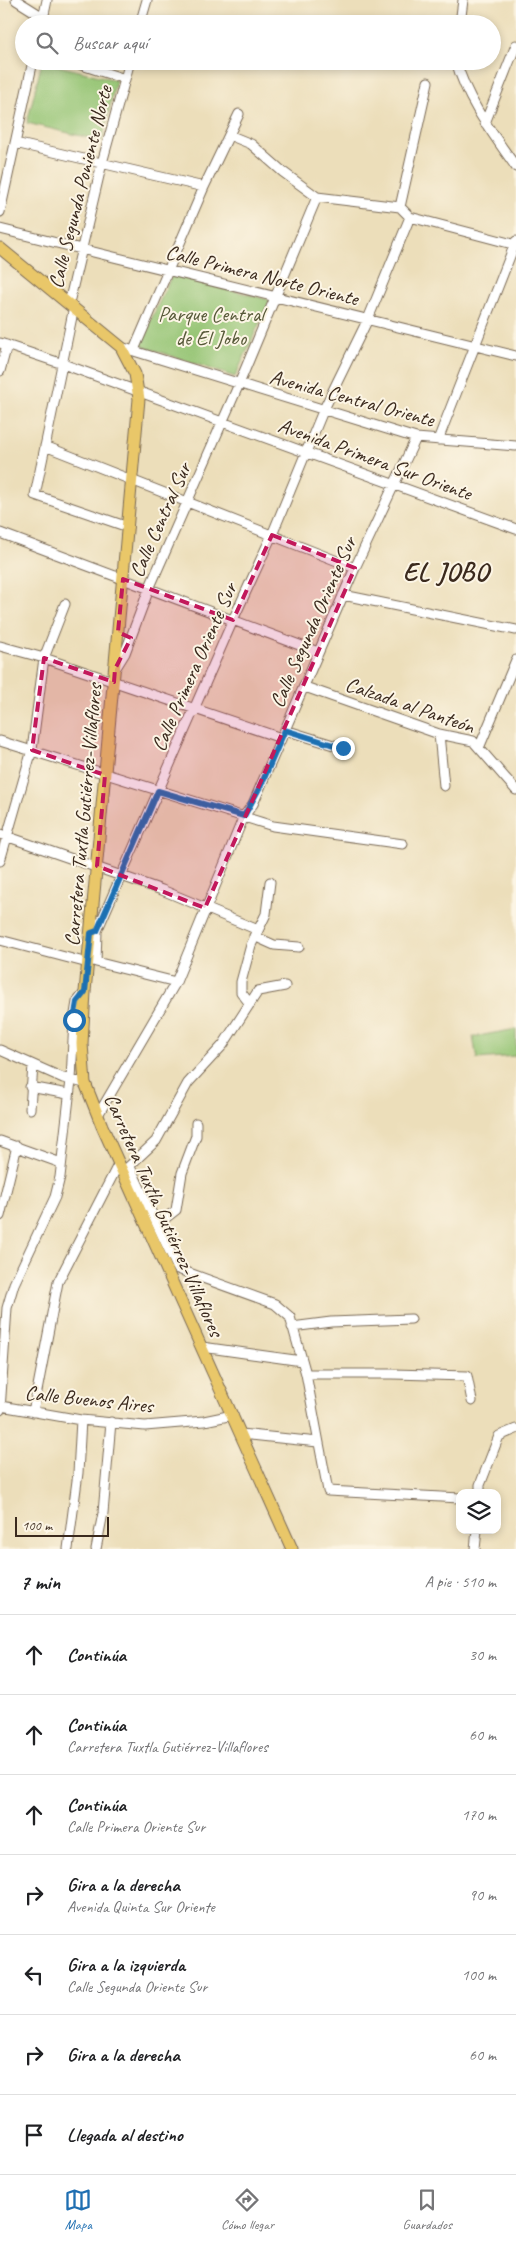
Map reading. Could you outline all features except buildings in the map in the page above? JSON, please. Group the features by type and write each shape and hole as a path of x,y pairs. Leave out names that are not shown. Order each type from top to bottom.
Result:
{"main road":[{"name":"Carretera Tuxtla Gutiérrez-Villaflores","path":"0,248 121,347 135,374 138,392 132,479 105,774 92,962 85,992 82,1044 85,1083 98,1116 124,1167 173,1283 292,1549"}],"street":[{"path":"16,0 36,15"},
{"path":"43,15 47,0"},
{"path":"143,15 147,0"},
{"path":"462,15 464,0"},
{"path":"485,123 515,51"},
{"path":"0,212 31,70"},
{"path":"97,70 125,79"},
{"name":"Calle Segunda Poniente Norte","path":"128,70 102,163 82,250 63,364 35,494 128,527"},
{"path":"458,70 461,79 485,123 516,167"},
{"path":"400,207 428,82"},
{"path":"134,350 204,187 240,114"},
{"path":"230,135 251,144 283,172 318,197 400,207 410,217 516,244 438,440"},
{"path":"15,142 204,187"},
{"name":"Calle Central Sur","path":"115,670 125,653 149,589 318,197"},
{"name":"Calle Primera Oriente Sur","path":"94,932 195,708 232,620 272,535 323,410 368,319 410,217"},
{"name":"Calle Primera Norte Oriente","path":"0,229 516,356"},
{"path":"0,371 3,344"},
{"name":"Avenida Primera Sur Oriente","path":"3,344 63,364 516,529"},
{"name":"Avenida Central Oriente","path":"121,347 416,438 516,446"},
{"name":"Calle Segunda Oriente Sur","path":"98,1116 176,982 244,816 256,797 355,568 416,438"},
{"path":"45,446 355,568"},
{"path":"0,533 318,652"},
{"path":"343,595 516,630"},
{"path":"0,861 3,835 32,750 44,658 65,604"},
{"path":"118,632 131,638"},
{"path":"0,646 44,658 195,708 283,734 343,748"},
{"path":"478,748 516,660"},
{"name":"Calzada al Panteón","path":"305,687 439,734 473,741 516,790"},
{"path":"439,734 444,786"},
{"path":"0,741 273,826 403,844"},
{"path":"3,835 98,866 205,908 256,933 274,945 299,947"},
{"path":"250,1004 242,992 241,982 256,933 266,914 270,882"},
{"path":"0,940 176,982"},
{"path":"33,1412 58,1282 124,1167 156,1141 188,1083 223,1044 258,991 285,986"},
{"path":"1,1408 3,1324 14,1284 55,1197 60,1177 71,1080 74,1020 77,1002 85,992"},
{"path":"0,1050 71,1080 85,1083"},
{"path":"30,1109 33,1064"},
{"path":"30,1087 68,1094"},
{"path":"158,1224 176,1210 182,1173 196,1136 196,1123"},
{"path":"0,1141 61,1162"},
{"path":"0,1216 17,1146"},
{"path":"124,1167 158,1224 178,1268 173,1283"},
{"path":"178,1268 275,1304 290,1317 306,1374 328,1491 456,1498"},
{"path":"292,1327 331,1322 411,1319"},
{"path":"202,1347 302,1362"},
{"path":"306,1374 467,1376 472,1401"},
{"name":"Calle Buenos Aires","path":"1,1408 81,1420 145,1426 204,1421 233,1415"},
{"path":"68,1549 78,1473 81,1420"},
{"path":"96,1549 103,1513 110,1422"},
{"path":"480,1489 499,1436 516,1429"},
{"path":"241,1434 318,1442"},
{"path":"475,1549 477,1534"}],"highlighted area":[{"path":"272,535 355,568 205,908 97,866 105,775 32,750 44,658 114,682 115,669 131,638 118,632 123,579 233,620"}],"green space":[{"path":"40,70 75,70 116,80 102,141 27,123"},
{"name":"Parque Central de El Jobo","path":"172,275 270,300 235,377 139,345"},
{"path":"516,1029 516,1056 477,1059 473,1037"}],"district":[{"name":"EL JOBO","path":"446,571"}],"route":[{"path":"74,1020 77,1002 85,992 91,933 97,931 158,791 244,816 252,804 285,730 343,748"}]}
